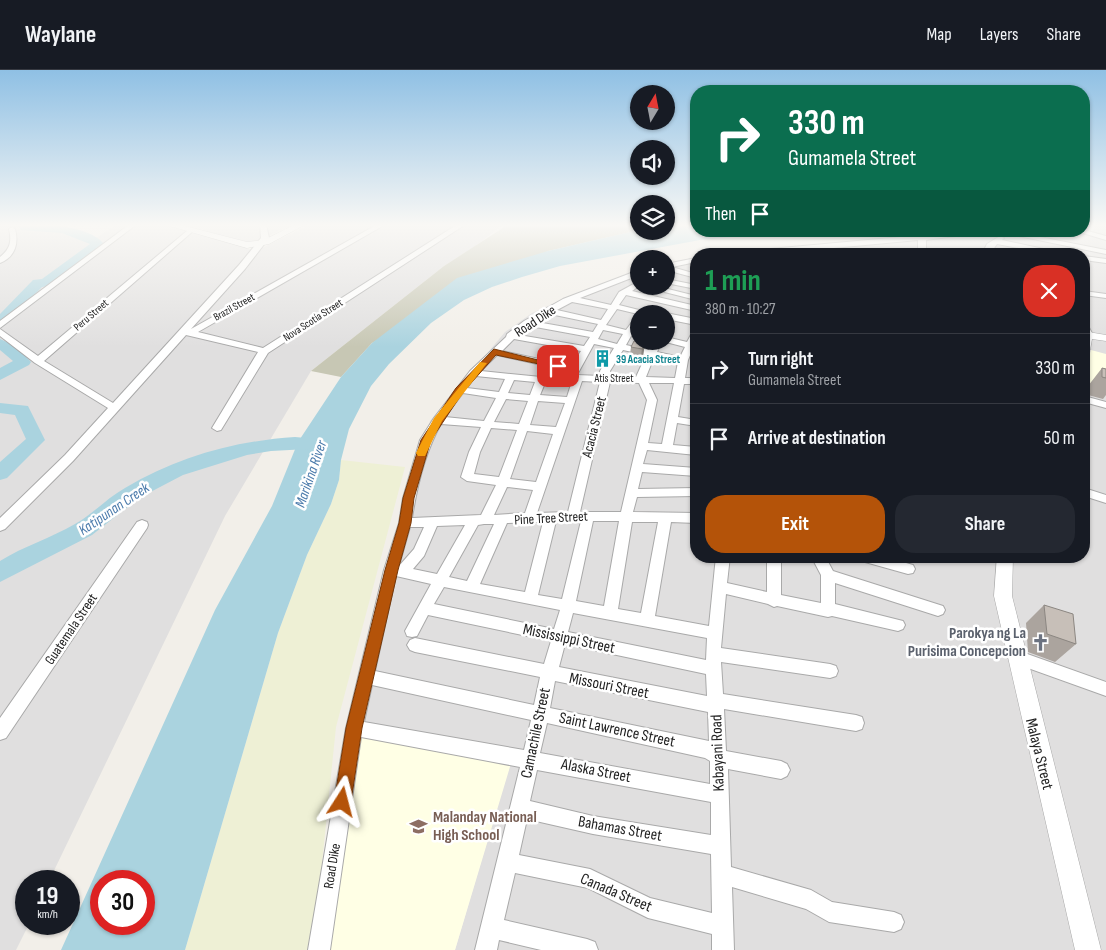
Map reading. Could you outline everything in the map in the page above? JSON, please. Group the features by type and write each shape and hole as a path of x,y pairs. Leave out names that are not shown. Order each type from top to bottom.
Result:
{"street":[{"path":"0,325 80,265"},
{"name":"Peru Street","path":"38,361 150,265"},
{"path":"0,526 69,458 113,407 187,332 243,265"},
{"name":"Brazil Street","path":"187,332 308,265"},
{"name":"Nova Scotia Street","path":"217,428 264,351 399,265"},
{"path":"675,270 690,274"},
{"name":"Road Dike","path":"319,950 354,728 366,677 397,571 417,467 426,440 460,390 510,336 548,310 571,299 630,283"},
{"path":"675,283 690,286"},
{"path":"574,375 613,307 630,288"},
{"path":"625,292 690,306"},
{"path":"675,293 690,297"},
{"path":"1090,294 1106,296"},
{"name":"Acacia Street","path":"647,305 652,298"},
{"path":"571,299 630,311"},
{"path":"675,311 681,304"},
{"path":"548,310 620,347 650,355 690,360"},
{"path":"675,320 690,322"},
{"path":"527,323 596,335"},
{"path":"0,332 38,361 113,407"},
{"path":"187,332 264,351"},
{"path":"1090,332 1106,338"},
{"path":"510,336 630,333"},
{"name":"Acacia Street","path":"573,516 606,379 605,372 620,347 630,337"},
{"path":"675,340 690,339"},
{"path":"667,448 684,359 690,348"},
{"path":"610,612 626,517 652,400 645,382 640,378 653,350"},
{"path":"494,352 574,375"},
{"name":"Atis Street","path":"473,374 541,380 574,375 606,379 640,378 690,381"},
{"path":"529,519 577,382 574,375"},
{"path":"510,378 487,426 467,477 540,487"},
{"path":"424,608 503,482 541,380"},
{"path":"460,390 534,399 570,400"},
{"path":"1090,401 1106,405"},
{"path":"672,419 690,422"},
{"path":"438,420 487,426 524,427 560,431"},
{"path":"643,446 690,450"},
{"path":"638,468 690,472"},
{"path":"632,493 690,492"},
{"path":"1090,494 1106,498"},
{"name":"Pine Tree Street","path":"405,523 573,516 690,518"},
{"name":"Camachile Street","path":"486,950 508,862 549,674 568,606 588,516"},
{"path":"530,599 550,517"},
{"path":"647,619 665,518"},
{"path":"471,588 502,520"},
{"path":"397,571 419,552 433,521"},
{"name":"Guatemala Street","path":"0,732 142,525"},
{"name":"Kabayani Road","path":"722,563 714,633 714,661 719,756 723,950"},
{"path":"774,563 774,601"},
{"path":"822,563 828,574 829,610"},
{"path":"887,563 908,569"},
{"name":"Malaya Street","path":"1005,563 1003,596 1016,657 1088,950"},
{"path":"397,571 471,588 610,612 714,633"},
{"path":"828,574 938,610"},
{"path":"719,588 774,601 829,610 898,625"},
{"name":"Missouri Street","path":"424,608 414,638 549,674 716,703 856,723"},
{"name":"Mississippi Street","path":"424,608 559,638 714,661 830,671"},
{"path":"1016,657 1106,689"},
{"name":"Saint Lawrence Street","path":"366,677 709,750 724,760 782,770"},
{"name":"Alaska Street","path":"354,728 720,795"},
{"name":"Bahamas Street","path":"520,808 593,825 720,846"},
{"name":"Canada Street","path":"508,862 590,879 648,908 722,926"},
{"path":"721,874 811,900 829,912 894,922"},
{"path":"491,928 587,950"}],"shaded area":[{"path":"0,265 445,265 311,371 225,516 54,870 15,870 15,935 24,935 16,950 0,950"},
{"path":"445,265 521,265 372,343 341,377 311,371"},
{"path":"675,265 690,265 690,563 1090,563 1090,265 1106,265 1106,950 455,950 511,760 357,735 414,500 430,421 505,332 532,313 575,294 630,274 630,295 675,295"},
{"path":"1091,350 1106,354 1106,389 1090,384"},
{"path":"341,460 405,467 336,727 313,950 185,950 278,633 307,555 331,504 339,480"},
{"name":"Malanday National High School","path":"357,735 512,760 455,950 329,950"}],"water":[{"name":"Marikina River","path":"501,265 565,265 492,287 464,300 431,323 389,364 371,386 349,429 341,460 339,480 331,504 307,555 278,633 185,950 61,950 68,935 80,935 80,908 90,886 90,935 155,935 155,870 97,870 215,610 272,506 298,442 341,377 372,343 457,278"}],"building":[{"path":"1102,368 1106,369 1106,378 1102,377"},
{"path":"1044,605 1073,614 1076,644 1047,634"}],"waterway":[{"name":"Katipunan Creek","path":"0,322 38,283 45,283 69,265"},
{"name":"Katipunan Creek","path":"0,344 10,349 23,362 0,375"},
{"name":"Katipunan Creek","path":"0,408 22,410 36,440 0,473"},
{"name":"Katipunan Creek","path":"0,573 28,556 84,529 132,493 176,470 199,461 247,448 295,443 320,444"}],"slow traffic":[{"path":"421,453 426,440 438,420 466,382 483,363"}],"place":[{"name":"39 Acacia Street","path":"602,359"},
{"name":"Parokya ng La Purisima Concepcion","path":"1040,642"},
{"name":"Malanday National High School","path":"419,826"}],"route":[{"path":"342,802 354,728 382,617 391,570 405,523 417,467 426,440 460,390 494,352 558,366"}]}
